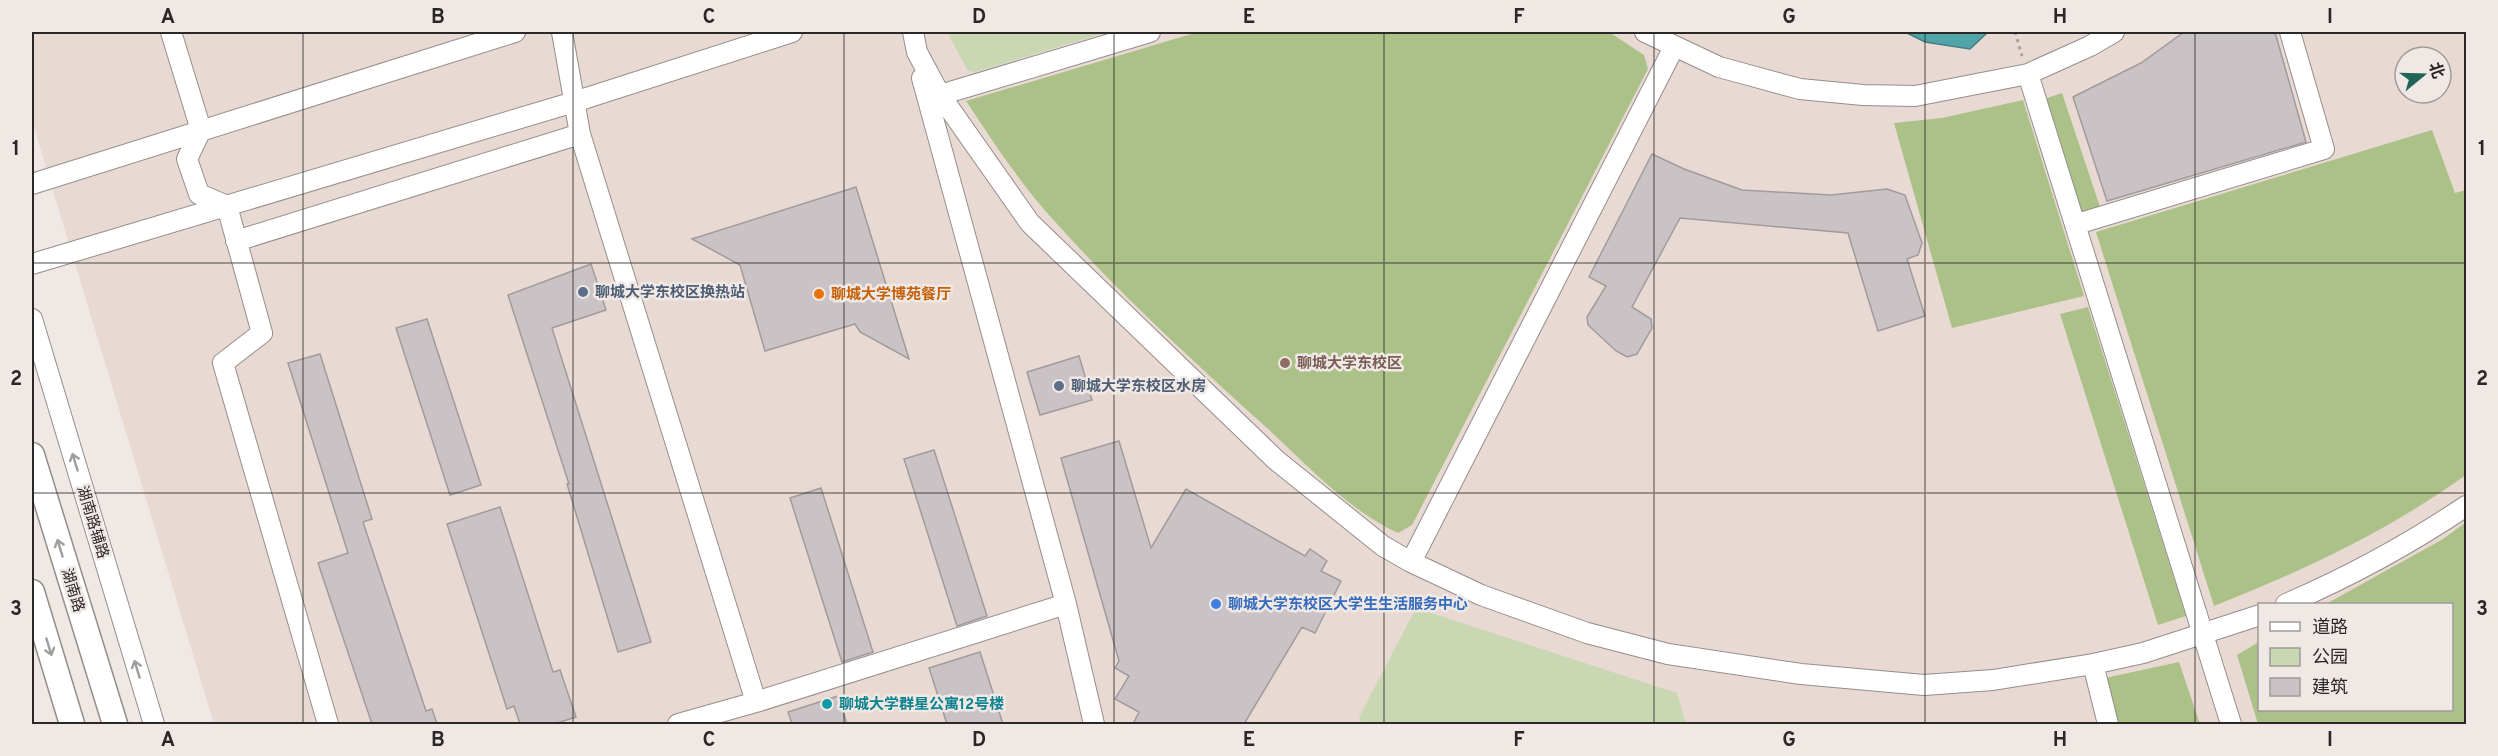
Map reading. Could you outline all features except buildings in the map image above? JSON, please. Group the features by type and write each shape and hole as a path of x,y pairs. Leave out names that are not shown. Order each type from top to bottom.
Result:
{"main road":[{"name":"湖南路","path":"32,455 115,724"},
{"path":"32,592 72,724"}],"street":[{"path":"171,32 201,130 187,159 199,194 227,206"},
{"path":"32,184 515,32"},
{"path":"562,32 580,134 756,702"},
{"path":"32,264 574,102 792,32"},
{"path":"913,32 935,132 1066,604 1094,724"},
{"path":"940,95 1150,32"},
{"path":"1645,32 1719,67 1800,89 1863,96 1916,96 2028,74 2090,46 2114,32"},
{"path":"2077,224 2324,149 2290,32"},
{"path":"1411,562 1674,47"},
{"path":"917,52 940,95 1030,223 1097,289 1276,460 1346,518 1383,546 1411,562 1481,595 1587,633 1668,654 1790,673 1924,685 1993,680 2093,664 2143,653 2258,615"},
{"path":"2028,74 2077,224 2231,724"},
{"path":"935,132 961,123"},
{"path":"236,241 580,134"},
{"path":"227,206 262,333 223,363 328,724"},
{"name":"湖南路辅路","path":"32,319 154,724"},
{"path":"2288,603 2364,569 2411,543 2466,506"},
{"path":"678,724 756,702 1066,604"},
{"path":"2093,664 2108,724"}],"path":[{"path":"2015,32 2028,74"}],"shaded area":[{"name":"聊城大学东校区","path":"32,32 2466,32 2466,724 214,724 32,121"}],"green space":[{"path":"947,32 1108,32 975,72 968,71"},
{"path":"1198,32 1609,32 1644,55 1648,69 1412,525 1398,533 1362,512 1329,486 1134,304 1045,211 1009,165 966,101"},
{"path":"2062,93 2100,207 2081,214 2044,99"},
{"path":"2023,100 2084,296 1952,328 1894,123 1942,118"},
{"path":"2432,130 2455,193 2466,190 2466,475 2375,532 2313,564 2214,606 2096,232"},
{"path":"2088,307 2186,616 2158,625 2060,314"},
{"path":"2466,522 2466,724 2258,724 2237,655 2258,643 2258,711 2453,711 2453,603 2328,603 2443,539"},
{"path":"1416,608 1677,693 1686,724 1362,724 1359,717"},
{"path":"2179,662 2200,724 2118,724 2105,678"}],"water":[{"path":"1905,32 1988,32 1970,49 1925,42"}],"place":[{"name":"聊城大学东校区换热站","path":"583,292"},
{"name":"聊城大学博苑餐厅","path":"819,294"},
{"name":"聊城大学东校区","path":"1285,363"},
{"name":"聊城大学东校区水房","path":"1059,386"},
{"name":"聊城大学东校区大学生生活服务中心","path":"1216,604"},
{"name":"聊城大学群星公寓12号楼","path":"827,704"}]}
